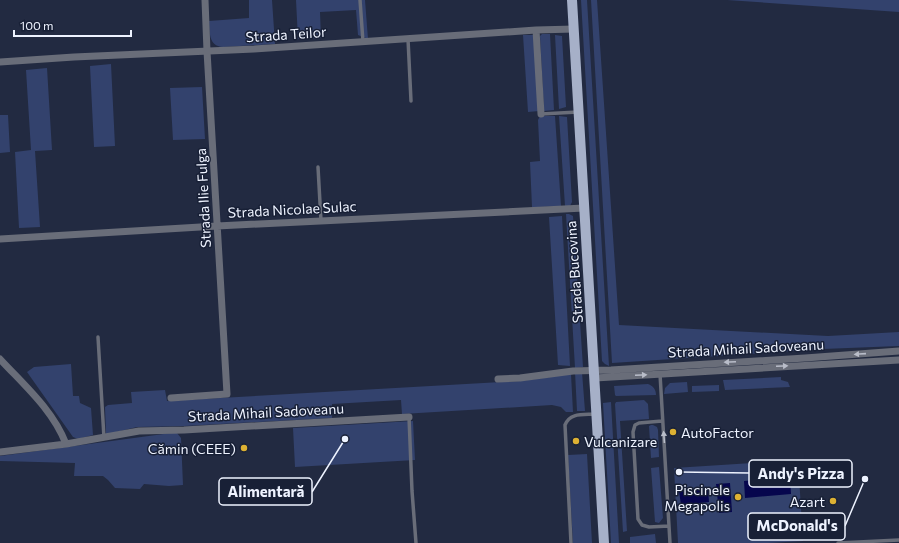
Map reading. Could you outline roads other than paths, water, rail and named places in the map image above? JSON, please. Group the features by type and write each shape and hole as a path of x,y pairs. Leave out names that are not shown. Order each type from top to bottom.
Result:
{"main road":[{"name":"Strada Bucovina","path":"572,0 604,543"}],"street":[{"name":"Strada Ilie Fulga","path":"171,398 227,394 205,0"},
{"name":"Strada Teilor","path":"0,62 574,29"},
{"path":"536,30 541,114"},
{"name":"Strada Nicolae Sulac","path":"0,239 217,226 584,208"},
{"name":"Strada Mihail Sadoveanu","path":"498,379 520,378 573,370 595,374 899,351"},
{"path":"0,359 45,407 62,432 66,444"},
{"name":"Strada Mihail Sadoveanu","path":"659,370 899,360"},
{"name":"Strada Mihail Sadoveanu","path":"0,452 66,444 139,431 184,430 409,416"}],"lane":[{"path":"360,0 363,42"},
{"path":"408,39 411,101"},
{"path":"541,114 579,112"},
{"path":"318,167 321,221"},
{"path":"98,337 104,438"},
{"path":"659,370 670,543"},
{"path":"570,543 565,425 567,420 571,417 597,414"},
{"name":"Strada Mihail Sadoveanu","path":"409,416 416,543"},
{"path":"662,421 640,423 635,425 633,432 638,519 642,525 649,527 669,526"},
{"path":"838,543 899,540"}],"place":[{"name":"AutoFactor","path":"673,432"},
{"name":"Alimentară","path":"345,439"},
{"name":"Vulcanizare","path":"576,441"},
{"name":"Cămin (CEEE)","path":"244,448"},
{"name":"Andy's Pizza","path":"679,472"},
{"name":"McDonald's","path":"865,479"},
{"name":"Piscinele Megapolis","path":"738,497"},
{"name":"Azart","path":"833,501"}]}
